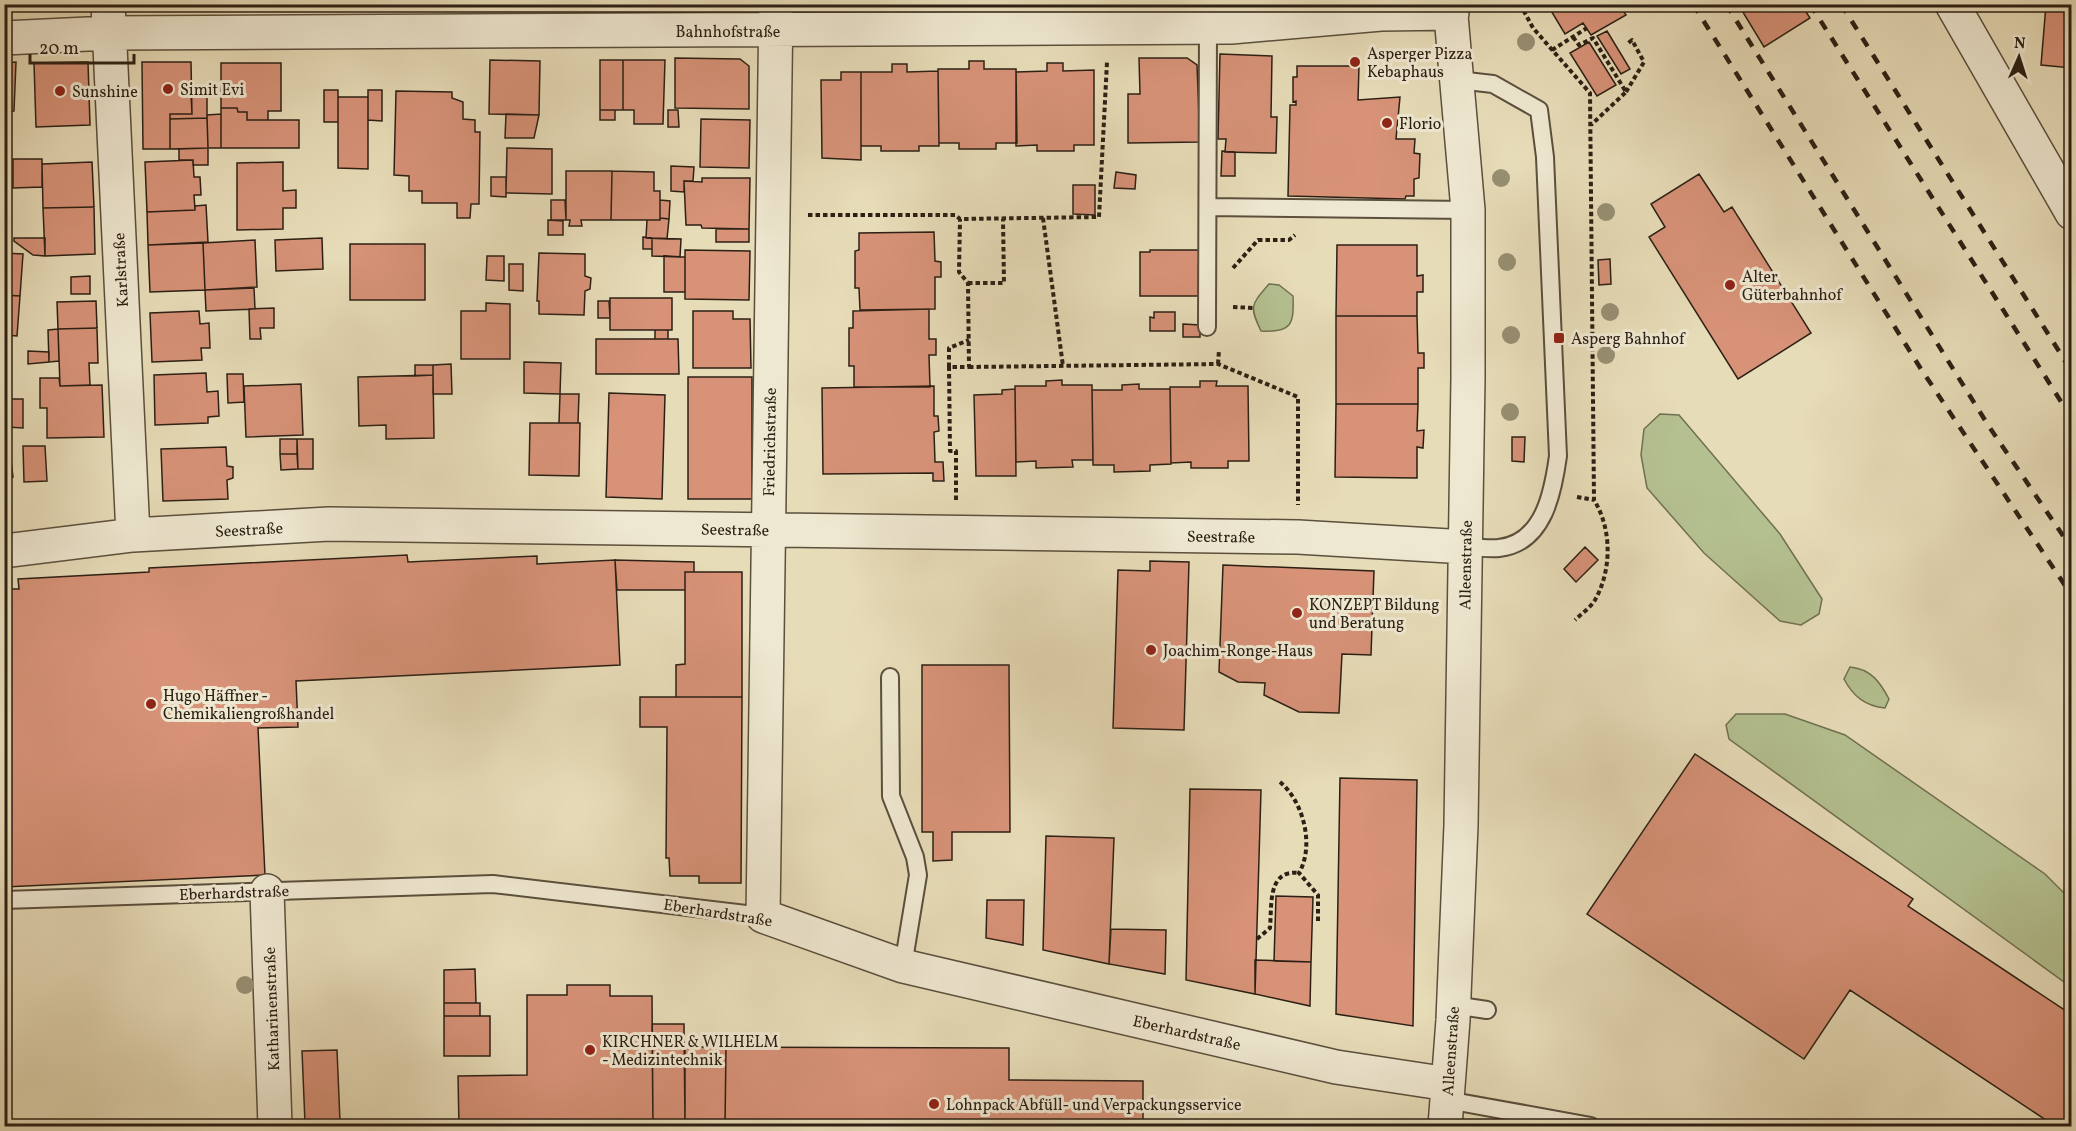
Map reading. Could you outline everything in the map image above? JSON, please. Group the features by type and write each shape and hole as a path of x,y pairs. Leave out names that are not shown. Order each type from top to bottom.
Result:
{"street":[{"path":"1952,4 2072,213"},
{"name":"Bahnhofstraße","path":"4,38 108,19 1017,17 1108,28 1208,27 1451,9"},
{"name":"Alleenstraße","path":"1446,1103 1454,1005 1461,825 1466,546 1468,210 1451,9"},
{"name":"Friedrichstraße","path":"763,916 776,17"},
{"name":"Karlstraße","path":"108,19 133,535"},
{"name":"Seestraße","path":"4,551 133,535 329,524 1299,537 1466,546"},
{"name":"Katharinenstraße","path":"267,891 275,1126"},
{"name":"Eberhardstraße","path":"763,916 903,966 1336,1066 1446,1103"}],"lane":[{"path":"1207,327 1208,27"},
{"path":"1458,80 1493,84 1539,110 1545,157 1558,456 1553,491 1545,510 1527,538 1501,548 1466,546"},
{"path":"1208,207 1468,210"},
{"path":"890,678 891,796 915,857 918,875 903,966"},
{"name":"Eberhardstraße","path":"4,900 493,884 763,916"},
{"path":"1454,1005 1486,1010"},
{"path":"1446,1103 1591,1126"}],"path":[{"path":"1520,4 1533,28 1590,93 1594,500 1602,513 1607,536 1608,557 1594,601 1575,620"},
{"path":"773,215 955,215 960,219 1099,217 1108,28"},
{"path":"1552,50 1587,28"},
{"path":"1573,37 1579,45 1593,38 1626,92"},
{"path":"1590,125 1626,92 1644,62 1632,40 1627,44"},
{"path":"1043,218 1063,366"},
{"path":"960,219 959,272 968,283 969,367"},
{"path":"968,283 1004,283 1003,219"},
{"path":"1229,273 1258,240 1289,240 1298,232"},
{"path":"1226,313 1229,307 1229,297"},
{"path":"1229,307 1253,308"},
{"path":"956,504 956,451 950,452 949,348 969,340"},
{"path":"1218,364 1220,341"},
{"path":"949,367 1218,364 1298,397 1299,537"},
{"path":"1280,782 1291,791 1298,803 1303,822 1305,864 1299,873"},
{"path":"1257,939 1270,928 1272,889 1277,880 1292,872 1299,873 1318,895 1318,924"}],"green space":[{"path":"1269,284 1279,285 1293,296 1293,314 1289,325 1285,328 1261,331 1254,306"},
{"path":"1660,414 1679,415 1780,534 1822,599 1819,614 1801,625 1780,621 1704,553 1647,488 1641,455 1644,429"},
{"path":"1850,667 1864,670 1878,682 1889,699 1885,708 1860,699 1851,690 1844,679"},
{"path":"1736,714 1785,714 1845,735 2045,874 2071,900 2071,987 1729,739 1726,725"}],"building":[{"path":"4,4 20,4 21,9 4,10"},
{"path":"20,4 63,4 20,6"},
{"path":"138,4 195,4 195,5 138,6"},
{"path":"1547,4 1619,4 1626,15 1591,35 1583,23 1565,34"},
{"path":"1738,4 1801,4 1810,18 1764,47"},
{"path":"2046,5 2072,7 2072,68 2041,65"},
{"path":"1607,31 1630,69 1621,74 1597,36"},
{"path":"1589,42 1616,85 1597,96 1570,53"},
{"path":"1220,54 1272,56 1271,117 1277,117 1276,153 1225,152 1226,139 1218,139"},
{"path":"675,58 740,59 749,66 749,109 675,108"},
{"path":"1139,58 1187,58 1197,65 1200,142 1128,143 1128,94 1140,94"},
{"path":"490,60 540,61 539,115 489,114"},
{"path":"600,60 623,60 623,110 600,110"},
{"path":"623,60 665,60 663,124 634,124 634,110 623,110"},
{"path":"969,61 984,61 984,69 1016,69 1017,143 996,143 996,149 959,149 959,143 939,143 938,69 969,69"},
{"path":"16,62 14,111 4,114 4,63"},
{"path":"88,62 90,125 36,127 34,63"},
{"path":"142,62 191,62 192,114 170,114 170,149 143,149"},
{"path":"221,63 281,63 281,111 268,111 268,120 247,120 247,112 238,112 237,108 221,108"},
{"path":"1047,63 1063,63 1063,71 1094,70 1094,145 1074,145 1074,151 1037,151 1037,145 1016,146 1016,72 1047,71"},
{"path":"892,64 907,64 907,72 938,71 939,146 919,146 919,151 881,151 881,146 861,146 861,72 892,72"},
{"path":"1297,66 1359,66 1358,100 1400,97 1396,139 1415,139 1414,153 1420,154 1419,178 1414,179 1414,196 1406,196 1405,199 1288,196 1290,105 1296,105 1296,101 1293,102 1293,77 1297,77"},
{"path":"841,72 861,72 861,160 822,158 821,80 841,80"},
{"path":"324,90 338,90 338,122 324,122"},
{"path":"368,90 382,90 382,121 368,120"},
{"path":"396,91 452,92 452,98 463,102 463,119 475,120 475,132 480,132 479,204 471,204 470,218 457,218 457,203 422,203 422,191 409,191 409,176 394,175"},
{"path":"191,94 207,94 207,118 170,119 170,114 192,114"},
{"path":"338,97 368,97 368,169 338,168"},
{"path":"221,108 237,108 238,112 247,112 247,120 299,120 299,148 221,148"},
{"path":"600,110 615,110 615,120 600,120"},
{"path":"668,110 678,110 679,127 668,127"},
{"path":"221,114 221,148 208,148 207,115"},
{"path":"506,114 539,115 534,138 505,138"},
{"path":"207,118 208,148 170,149 170,119"},
{"path":"701,119 750,120 749,168 700,167"},
{"path":"208,148 208,165 193,165 193,160 179,160 179,149"},
{"path":"507,148 552,149 552,194 506,193"},
{"path":"1222,151 1235,152 1235,176 1221,176"},
{"path":"13,159 42,159 42,187 13,188"},
{"path":"193,160 194,177 200,177 201,195 194,195 195,210 147,212 145,162"},
{"path":"92,162 94,207 43,208 42,164"},
{"path":"283,162 283,191 296,190 296,208 283,208 283,229 237,230 237,163"},
{"path":"671,166 694,167 693,181 684,181 684,192 671,191"},
{"path":"566,171 612,171 611,220 581,220 582,226 569,226 570,220 566,220"},
{"path":"612,171 654,172 654,191 660,191 660,220 611,220"},
{"path":"1116,172 1136,175 1135,189 1114,188"},
{"name":"Alter Güterbahnhof","path":"1699,174 1724,212 1732,207 1811,333 1738,379 1649,237 1665,227 1651,204"},
{"path":"491,177 506,177 506,197 491,196"},
{"path":"702,178 750,178 749,229 702,228 701,225 686,225 684,181 702,182"},
{"path":"1073,185 1095,185 1095,215 1073,214"},
{"path":"551,200 565,200 566,220 551,220"},
{"path":"660,200 670,201 669,219 660,218"},
{"path":"206,205 208,242 148,245 147,212 195,210 195,206"},
{"path":"94,207 95,254 45,256 43,208"},
{"path":"660,218 669,219 667,239 646,238 647,220 660,220"},
{"path":"548,220 563,221 563,235 548,235"},
{"path":"716,229 749,229 749,242 716,242"},
{"path":"934,232 935,261 941,262 941,277 935,277 935,309 860,310 859,288 855,288 855,251 859,250 859,233"},
{"path":"643,237 652,238 652,249 643,249"},
{"path":"14,238 45,238 45,256 33,255 14,241"},
{"path":"322,238 323,269 276,271 275,240"},
{"path":"652,238 681,239 680,257 652,256"},
{"path":"255,240 257,287 205,290 203,243"},
{"path":"203,243 205,290 150,292 148,245"},
{"path":"350,244 425,244 425,300 350,300"},
{"path":"1337,245 1417,245 1417,276 1423,275 1423,292 1417,292 1417,316 1336,316"},
{"path":"685,250 750,251 749,300 685,299"},
{"path":"1150,250 1199,250 1198,296 1140,296 1140,252 1150,252"},
{"path":"4,253 23,254 20,296 4,295"},
{"path":"539,253 585,254 585,276 591,278 590,289 585,291 584,315 539,314 539,301 537,301"},
{"path":"487,256 504,256 504,281 486,280"},
{"path":"664,256 685,257 685,292 664,292"},
{"path":"1610,259 1611,284 1599,285 1598,260"},
{"path":"509,264 523,264 523,291 509,290"},
{"path":"90,276 90,294 71,294 71,277"},
{"path":"254,288 255,309 206,311 205,290"},
{"path":"4,295 20,296 17,336 4,335"},
{"path":"610,298 672,298 672,330 610,330"},
{"path":"96,301 97,328 58,329 57,302"},
{"path":"598,301 609,301 610,318 598,318"},
{"path":"486,303 510,304 510,359 461,359 461,311 486,311"},
{"path":"274,308 274,328 260,328 261,339 250,339 249,309"},
{"path":"929,309 929,339 936,339 936,355 929,355 930,387 854,387 854,366 849,366 849,328 853,328 853,311"},
{"path":"199,311 200,324 209,323 210,348 201,348 202,360 152,362 150,313"},
{"path":"693,311 733,311 733,319 750,319 751,368 693,368"},
{"path":"1154,312 1175,312 1175,331 1150,331 1150,317 1154,318"},
{"path":"1336,316 1417,316 1418,353 1424,353 1424,368 1418,368 1418,404 1336,404"},
{"path":"1183,324 1200,325 1200,337 1183,337"},
{"path":"97,328 98,363 89,363 90,385 60,386 58,329"},
{"path":"58,329 59,361 49,362 48,330"},
{"path":"655,330 668,330 668,339 655,339"},
{"path":"596,339 678,339 679,374 596,374"},
{"path":"28,351 49,352 49,362 28,364"},
{"path":"524,362 561,363 560,394 524,393"},
{"path":"451,364 452,394 433,394 433,365"},
{"path":"415,365 433,365 433,375 415,376"},
{"path":"206,373 207,392 218,391 219,416 208,417 208,423 155,425 154,375"},
{"path":"227,374 243,374 244,402 228,403"},
{"path":"433,375 434,438 386,439 386,425 359,426 358,377"},
{"path":"688,377 752,377 752,499 688,499"},
{"path":"40,378 59,378 60,386 102,385 104,437 47,438 47,408 40,408"},
{"path":"1062,380 1062,385 1092,385 1093,460 1072,460 1073,467 1036,468 1036,461 1016,462 1015,386 1046,386 1046,381"},
{"path":"1200,381 1217,381 1216,386 1248,386 1249,461 1228,461 1228,468 1191,468 1191,462 1171,463 1170,387 1200,387"},
{"path":"301,384 303,435 246,437 244,386"},
{"path":"1139,384 1139,389 1170,389 1171,464 1150,465 1150,471 1114,472 1114,465 1093,465 1092,390 1122,390 1122,385"},
{"path":"934,386 934,416 938,416 939,431 934,432 935,462 943,462 944,481 933,481 933,473 823,474 822,388"},
{"path":"1015,389 1016,476 976,476 974,395 1002,394 1002,390"},
{"path":"609,393 665,395 662,499 606,497"},
{"path":"560,394 579,394 578,423 559,423"},
{"path":"4,399 7,427 4,428"},
{"path":"7,399 23,399 23,428 7,427"},
{"path":"1336,404 1418,404 1417,431 1424,430 1423,448 1417,447 1417,478 1335,477"},
{"path":"530,423 580,423 579,476 529,475"},
{"path":"7,427 13,477 4,478 4,428"},
{"path":"1512,437 1525,437 1524,462 1512,461"},
{"path":"280,439 297,439 297,454 280,454"},
{"path":"297,439 313,439 313,469 298,469"},
{"path":"23,446 45,446 47,481 24,482"},
{"path":"226,447 227,466 233,467 233,478 227,480 228,499 163,501 161,449"},
{"path":"280,454 297,454 298,469 281,470"},
{"path":"1585,547 1598,560 1576,582 1564,569"},
{"name":"Hugo Häffner - Chemikaliengroßhandel","path":"407,555 408,562 537,556 537,564 615,560 620,665 296,681 298,727 258,728 265,875 4,887 4,589 19,589 18,579 149,572 149,568"},
{"path":"615,560 694,562 694,572 685,572 685,590 617,590"},
{"name":"Joachim-Ronge-Haus","path":"1150,561 1189,562 1184,730 1113,728 1118,570 1150,571"},
{"name":"KONZEPT Bildung und Beratung","path":"1223,565 1374,571 1371,655 1342,654 1339,713 1299,712 1264,695 1265,683 1238,682 1219,672"},
{"path":"685,572 742,572 742,697 676,697 676,665 685,664"},
{"path":"922,665 1009,665 1010,832 952,832 952,860 933,861 933,832 922,832"},
{"path":"640,697 742,697 741,883 699,883 699,876 670,876 669,858 666,858 667,727 640,727"},
{"path":"1695,754 1913,899 1908,906 2072,1015 2072,1126 2055,1126 1850,990 1804,1059 1587,914"},
{"path":"1340,778 1417,780 1413,1026 1336,1014"},
{"path":"1190,789 1261,790 1255,994 1186,980"},
{"path":"1046,836 1114,838 1109,964 1043,950"},
{"path":"1276,896 1313,897 1311,962 1274,961"},
{"path":"987,900 1024,900 1023,945 986,938"},
{"path":"1111,929 1166,930 1165,974 1109,964"},
{"path":"1255,960 1311,962 1310,1006 1255,994"},
{"path":"475,969 476,1003 444,1003 444,970"},
{"name":"KIRCHNER & WILHELM - Medizintechnik","path":"567,985 610,985 610,996 652,996 653,1126 459,1126 458,1076 527,1075 527,995 567,995"},
{"path":"444,1003 480,1003 480,1016 444,1016"},
{"path":"444,1016 490,1016 490,1056 444,1056"},
{"path":"652,1024 684,1024 685,1126 653,1126"},
{"path":"685,1047 726,1047 725,1126 685,1126"},
{"name":"Lohnpack Abfüll- und Verpackungsservice","path":"726,1047 1009,1048 1009,1080 1143,1081 1143,1126 725,1126"},
{"path":"337,1050 340,1121 305,1123 302,1051"},
{"path":"348,1121 348,1126 292,1126 292,1123"}],"railway":[{"path":"1693,4 1921,369 2072,596"},
{"path":"1726,4 1988,425 2072,549"},
{"path":"1810,4 2072,419"},
{"path":"1841,4 2072,372"}],"place":[{"name":"Asperger Pizza Kebaphaus","path":"1355,62"},
{"name":"Simit Evi","path":"168,89"},
{"name":"Sunshine","path":"60,91"},
{"name":"Florio","path":"1387,123"},
{"name":"Alter Güterbahnhof","path":"1730,285"},
{"name":"Asperg Bahnhof","path":"1559,338"},
{"name":"KONZEPT Bildung und Beratung","path":"1297,613"},
{"name":"Joachim-Ronge-Haus","path":"1151,650"},
{"name":"Hugo Häffner - Chemikaliengroßhandel","path":"151,704"},
{"name":"KIRCHNER & WILHELM - Medizintechnik","path":"590,1050"},
{"name":"Lohnpack Abfüll- und Verpackungsservice","path":"934,1104"}]}
